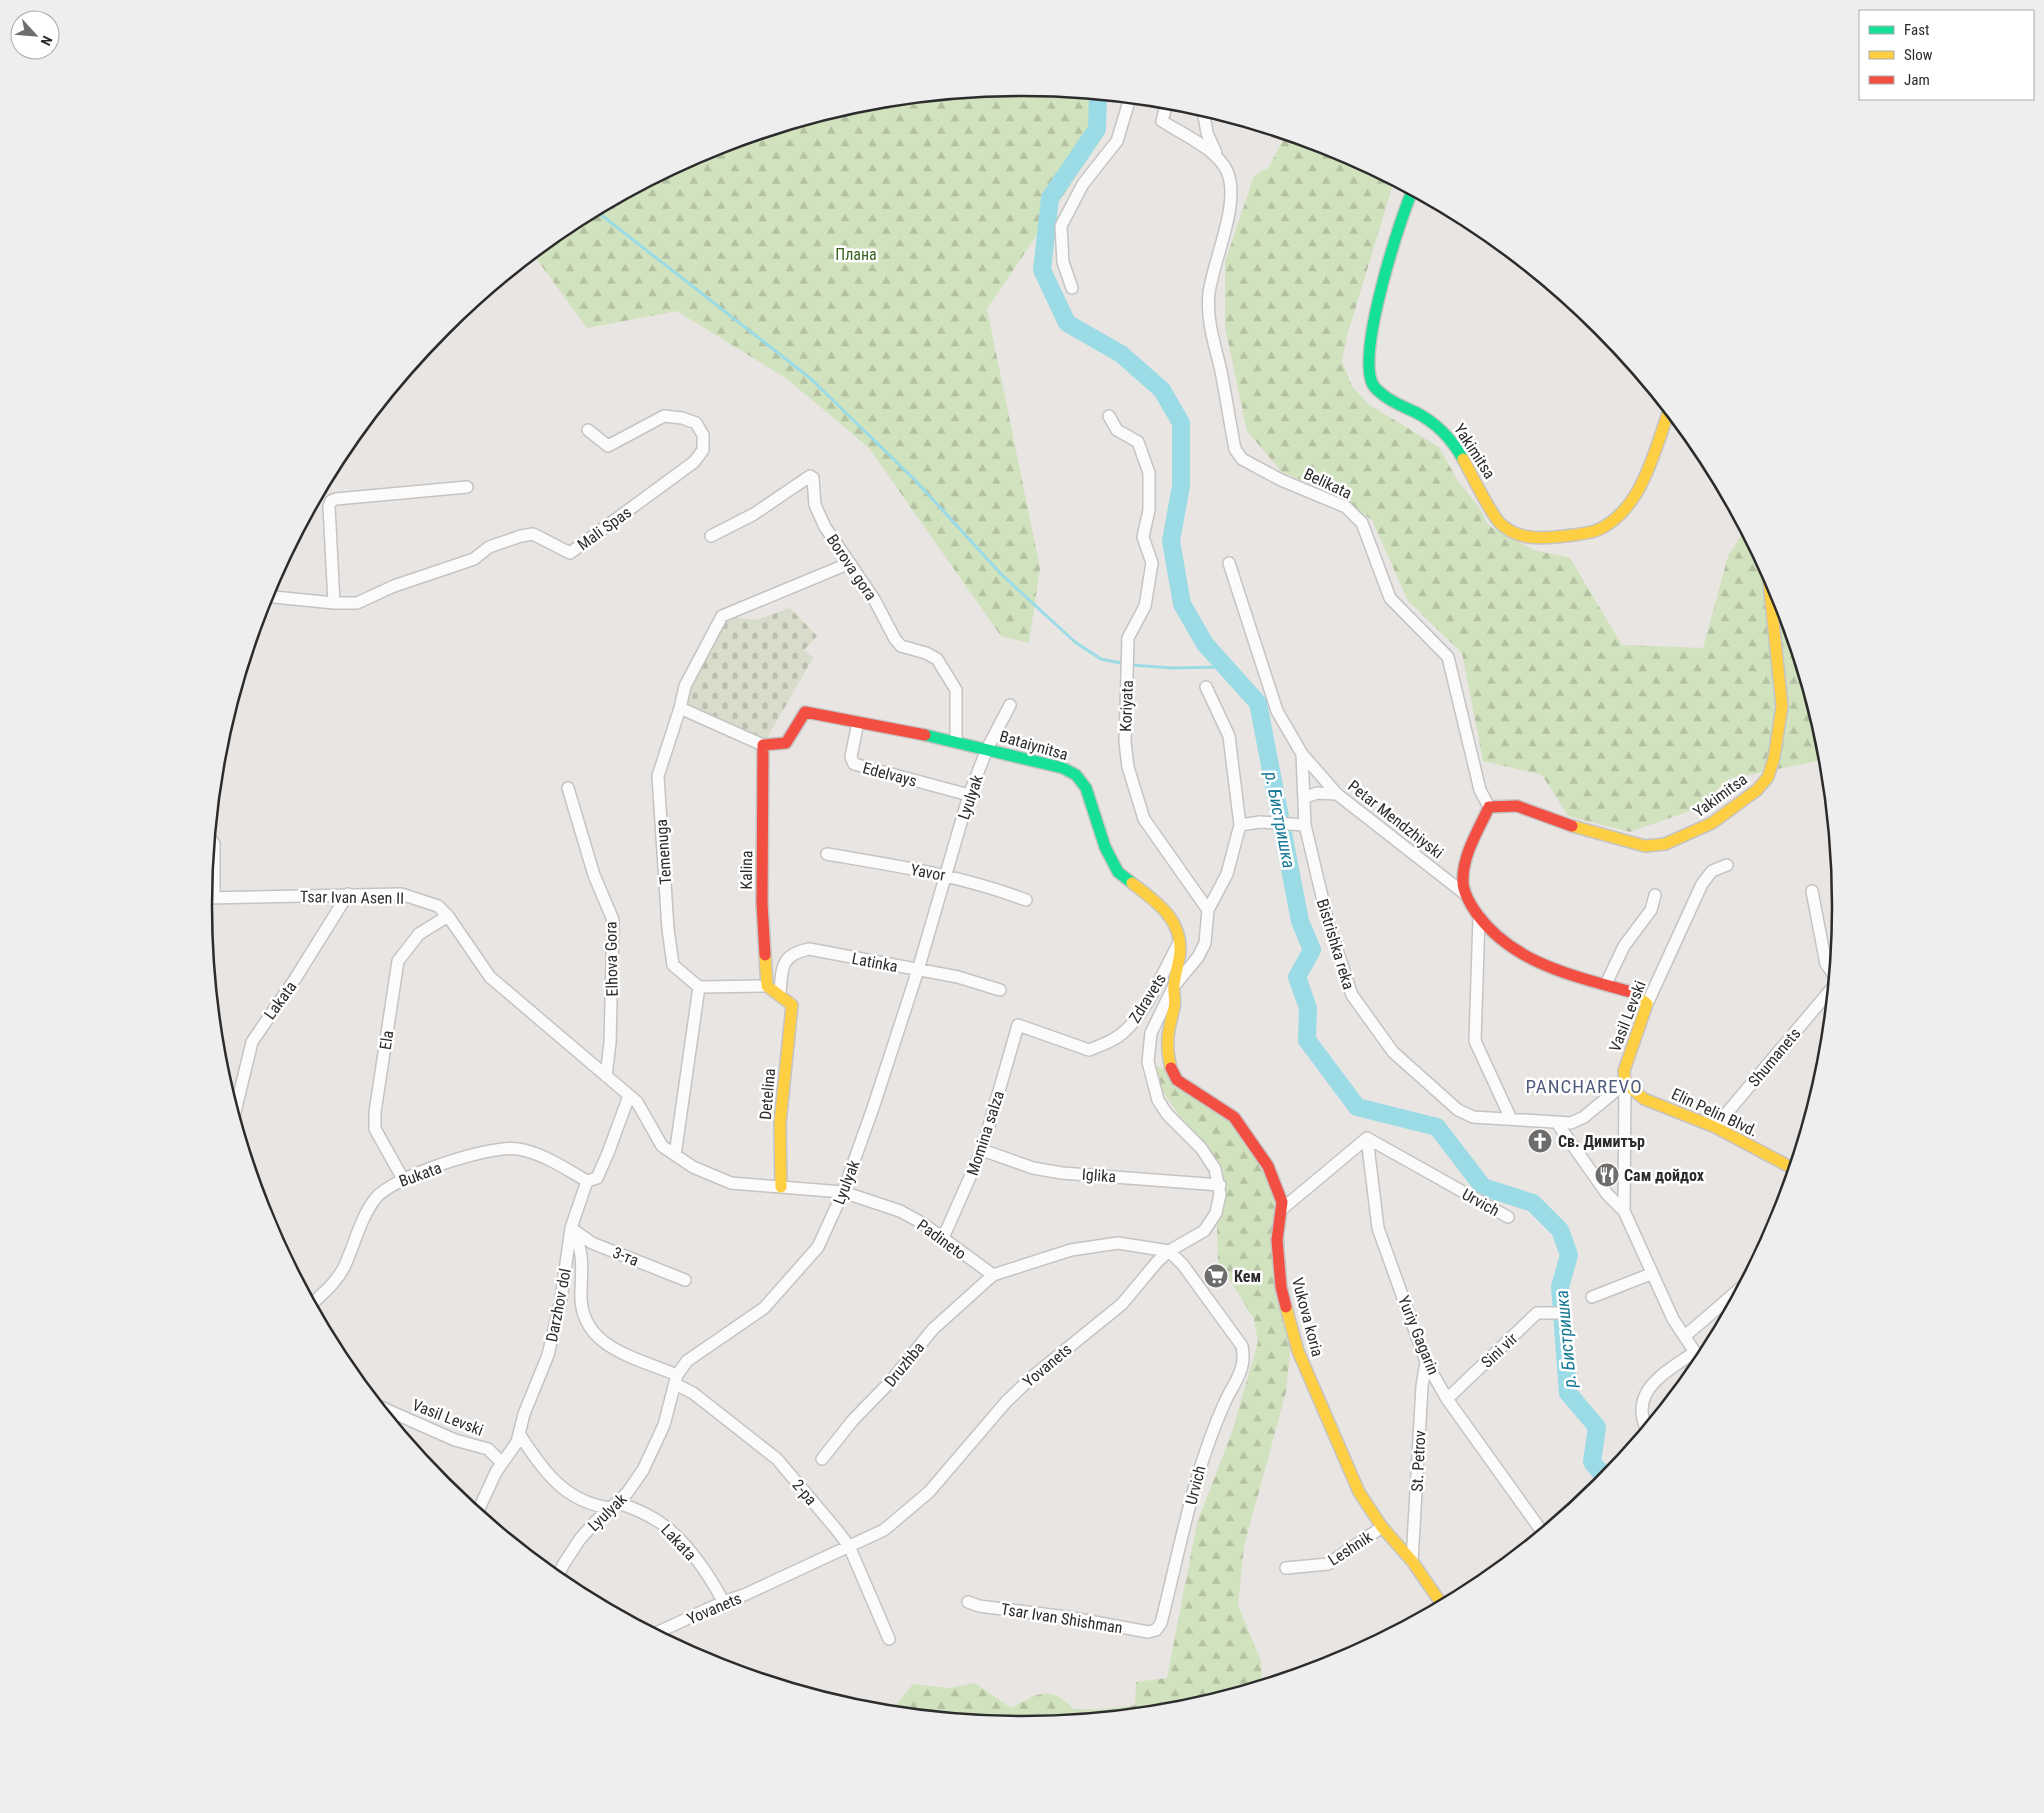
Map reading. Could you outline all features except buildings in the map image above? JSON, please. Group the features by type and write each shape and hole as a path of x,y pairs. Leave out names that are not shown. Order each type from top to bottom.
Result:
{"street":[{"path":"1072,288 1063,262 1061,226 1083,184 1118,141 1129,103"},
{"path":"1165,109 1162,121 1194,142 1216,153"},
{"name":"Belikata","path":"1204,118 1207,133 1227,172 1230,192 1230,215 1216,258 1209,294 1209,315 1211,336 1220,369 1235,449 1242,459 1281,480 1346,507 1362,523 1390,598 1448,657 1480,790 1489,808"},
{"name":"Yakimitsa","path":"1410,196 1389,266 1370,341 1369,366 1372,383 1382,395 1439,426 1450,437 1499,522 1516,533 1531,539 1574,536 1598,530 1616,519 1631,502 1640,487 1667,416"},
{"name":"Mali Spas","path":"273,597 334,603 357,603 394,586 474,559 488,547 533,534 570,553 694,462 703,450 703,435 696,424 682,418 664,416 608,446 588,430"},
{"name":"Koriyata","path":"1109,416 1117,430 1138,442 1149,473 1149,510 1143,537 1152,563 1145,606 1128,638 1125,742 1128,767 1144,819 1208,910"},
{"name":"Borova gora","path":"711,536 754,514 810,476 813,478 815,505 825,527 850,563 901,646 926,653 937,659 956,690 956,741"},
{"path":"334,603 331,501 467,486"},
{"name":"Petar Mendzhiyski","path":"1229,562 1277,711 1302,754 1337,794 1465,894 1479,917 1507,946 1524,958 1632,992 1647,1004"},
{"name":"Temenuga","path":"699,986 673,965 668,929 658,776 680,708 685,686 722,616 850,563"},
{"name":"Yakimitsa","path":"1489,808 1496,805 1517,806 1577,828 1645,846 1665,844 1687,836 1712,823 1757,790 1768,777 1774,758 1782,706 1770,594"},
{"path":"1174,986 1198,956 1204,943 1208,910 1227,874 1240,825 1229,736 1206,687"},
{"name":"Lyulyak","path":"561,1572 580,1539 634,1484 651,1456 666,1418 676,1380 687,1361 764,1308 818,1247 843,1192 918,970 969,795 987,749 1010,705"},
{"path":"680,708 763,745"},
{"name":"Bataiynitsa","path":"763,745 786,743 805,712 956,741 1064,768 1076,775 1086,788 1105,847 1118,872 1163,906 1175,924 1180,941 1174,986"},
{"name":"Edelvays","path":"858,722 851,757 854,764 969,795"},
{"name":"Kalina","path":"763,745 762,903 767,986"},
{"name":"Bistrishka reka","path":"1302,754 1306,797 1305,825 1318,886 1340,964 1352,996 1393,1052 1458,1110 1473,1116 1571,1123 1584,1117 1625,1083"},
{"name":"Elhova Gora","path":"568,788 594,875 613,920 610,1043 606,1076"},
{"path":"1306,797 1317,793 1337,794"},
{"path":"1465,894 1462,876 1470,848 1489,808"},
{"path":"1240,825 1260,822 1305,825"},
{"name":"Yavor","path":"827,854 945,874 988,886 1026,900"},
{"name":"Vasil Levski","path":"1697,1355 1651,1274 1624,1211 1624,1071 1647,1004 1702,884 1712,871 1727,865"},
{"path":"1812,891 1826,964 1830,969"},
{"name":"Lakata","path":"237,1106 252,1042 296,979 348,894"},
{"name":"Tsar Ivan Asen II","path":"212,898 401,894 438,906 448,916 490,977 629,1096"},
{"path":"1606,984 1624,946 1650,910 1655,895"},
{"name":"Ela","path":"403,1179 375,1129 398,961 420,934 448,916"},
{"path":"1479,917 1475,1041 1511,1120"},
{"name":"Zdravets","path":"1018,1025 1089,1050 1114,1039 1127,1029 1138,1016 1180,941"},
{"name":"Latinka","path":"780,994 782,970 786,960 795,952 809,949 958,977 1000,990"},
{"path":"675,1155 699,986 767,986 780,994"},
{"name":"Yovanets","path":"660,1631 723,1602 744,1595 884,1530 929,1492 1006,1402 1032,1377 1122,1304 1157,1262 1169,1251 1204,1230 1216,1214 1220,1194 1220,1185 1215,1169 1201,1148 1167,1114 1158,1100 1148,1062 1151,1033 1174,986"},
{"name":"Vukova koria","path":"1174,986 1175,1006 1168,1026 1167,1048 1174,1074 1177,1080 1234,1117 1268,1166 1282,1202 1277,1240 1280,1286 1298,1351 1358,1492 1382,1527 1412,1561 1439,1600"},
{"name":"Detelina","path":"780,994 792,1005 780,1123 780,1187"},
{"name":"Shumanets","path":"1715,1127 1827,994"},
{"name":"Momina salza","path":"943,1238 982,1150 1018,1025"},
{"name":"Elin Pelin Blvd.","path":"1625,1083 1644,1099 1715,1127 1789,1166"},
{"name":"Padineto","path":"629,1096 637,1102 662,1146 693,1167 731,1183 843,1192 900,1210 943,1238 993,1275"},
{"name":"Darzhov dol","path":"480,1508 502,1463 511,1452 520,1435 524,1414 552,1340 561,1299 570,1228 587,1181 596,1178 608,1153 629,1096"},
{"path":"1557,1123 1607,1194 1624,1211"},
{"path":"1282,1208 1367,1138"},
{"name":"Urvich","path":"1367,1138 1508,1217"},
{"name":"Yuriy Gagarin","path":"1367,1138 1378,1228 1426,1362 1447,1398 1540,1529"},
{"name":"Bukata","path":"315,1302 345,1266 362,1222 374,1200 386,1188 403,1179 486,1150 505,1148 519,1149 543,1157 587,1181"},
{"name":"Iglika","path":"982,1150 1033,1168 1062,1173 1220,1185"},
{"name":"3-та","path":"570,1228 592,1243 684,1280"},
{"name":"2-ра","path":"570,1228 579,1242 582,1252 581,1304 582,1313 590,1331 610,1346 676,1380 777,1459 849,1546 889,1639"},
{"path":"993,1275 1071,1250 1118,1243 1169,1251"},
{"name":"Urvich","path":"1156,1630 1161,1623 1203,1453 1226,1400 1238,1381 1244,1355 1242,1346 1183,1265 1169,1251"},
{"path":"1592,1297 1651,1274"},
{"name":"Druzhba","path":"822,1460 853,1420 891,1382 933,1329 993,1275"},
{"path":"1685,1336 1733,1294"},
{"name":"Sini vir","path":"1447,1398 1537,1313 1556,1313"},
{"path":"1645,1424 1642,1410 1647,1391 1659,1378 1695,1352"},
{"name":"St. Petrov","path":"1412,1561 1422,1386 1426,1362"},
{"name":"Vasil Levski","path":"387,1410 455,1440 488,1449 502,1463"},
{"name":"Lakata","path":"520,1435 540,1466 564,1490 579,1500 614,1506 656,1519 670,1528 690,1550 723,1602"},
{"name":"Leshnik","path":"1286,1568 1328,1564 1382,1527"},
{"name":"Tsar Ivan Shishman","path":"968,1602 979,1606 1068,1617 1148,1632 1156,1630"}],"green space":[{"name":"Плана","path":"1022,96 1104,101 1104,135 987,309 1040,568 1029,643 1001,636 869,448 787,379 677,311 587,328 536,259 572,233 617,205 664,180 712,158 762,139 812,124 916,103"},
{"path":"1284,140 1332,158 1392,187 1347,336 1342,361 1352,386 1368,404 1439,447 1458,481 1479,507 1488,525 1534,550 1570,558 1622,645 1703,648 1728,556 1742,534 1771,596 1789,646 1805,697 1819,761 1729,779 1698,808 1630,832 1568,816 1542,775 1483,761 1462,653 1408,601 1372,520 1325,490 1282,472 1247,431 1225,327 1225,262 1254,176 1268,168"},
{"path":"790,608 817,636 804,650 813,658 763,745 680,708 722,616 756,620"},
{"path":"1151,1064 1170,1071 1233,1119 1282,1202 1291,1342 1286,1392 1244,1546 1238,1605 1261,1661 1262,1680 1180,1701 1128,1710 1075,1715 1022,1717 969,1715 895,1706 913,1684 948,1688 975,1683 1011,1708 1037,1695 1050,1694 1065,1701 1074,1709 1106,1709 1135,1705 1136,1682 1167,1678 1197,1523 1232,1432 1258,1342 1254,1319 1218,1261 1215,1169 1155,1080"}],"waterway":[{"name":"р. Бистришка","path":"1098,100 1097,129 1050,198 1042,270 1067,323 1121,354 1162,390 1181,423 1181,486 1171,541 1182,604 1205,644 1258,703 1300,921 1312,950 1297,977 1308,1008 1307,1040 1357,1107 1437,1127 1483,1187 1533,1203 1560,1230 1569,1255 1560,1287 1568,1393 1597,1427 1592,1462 1601,1473"},
{"path":"601,215 810,378 914,479 1001,574 1075,642 1101,659 1125,664"},
{"path":"1131,665 1172,668 1226,667"}],"traffic: fast":[{"path":"1410,196 1390,258 1375,316 1370,343 1369,366 1372,383 1389,399 1423,416 1437,426 1454,444 1463,459"},
{"path":"925,735 1063,768 1076,775 1086,788 1105,847 1118,872 1132,883"}],"traffic: slow":[{"path":"1463,459 1485,501 1499,522 1511,531 1525,536 1540,538 1589,532 1600,529 1614,520 1636,493 1652,461 1667,416"},
{"path":"1572,826 1645,846 1665,844 1712,823 1757,790 1768,777 1774,758 1782,706 1770,594"},
{"path":"1132,883 1158,904 1177,929 1180,952 1174,985 1175,1005 1168,1038 1171,1068"},
{"path":"765,955 767,986 792,1005 780,1123 781,1187"},
{"path":"1631,992 1647,1004 1624,1071 1625,1083 1644,1099 1715,1127 1789,1166"},
{"path":"1286,1307 1298,1351 1359,1492 1382,1527 1412,1561 1439,1600"}],"traffic: jam":[{"path":"765,955 762,903 763,745 786,743 805,712 925,735"},
{"path":"1572,826 1517,806 1489,807 1472,842 1466,860 1463,879 1465,893 1477,914 1492,931 1509,945 1527,956 1546,966 1631,992"},
{"path":"1171,1068 1177,1080 1234,1117 1268,1166 1282,1202 1277,1240 1281,1287 1286,1307"}],"place":[{"name":"Св. Димитър","path":"1540,1141"},
{"name":"Сам дойдох","path":"1607,1175"},
{"name":"Кем","path":"1216,1276"}],"district":[{"name":"PANCHAREVO","path":"1584,1086"}]}
